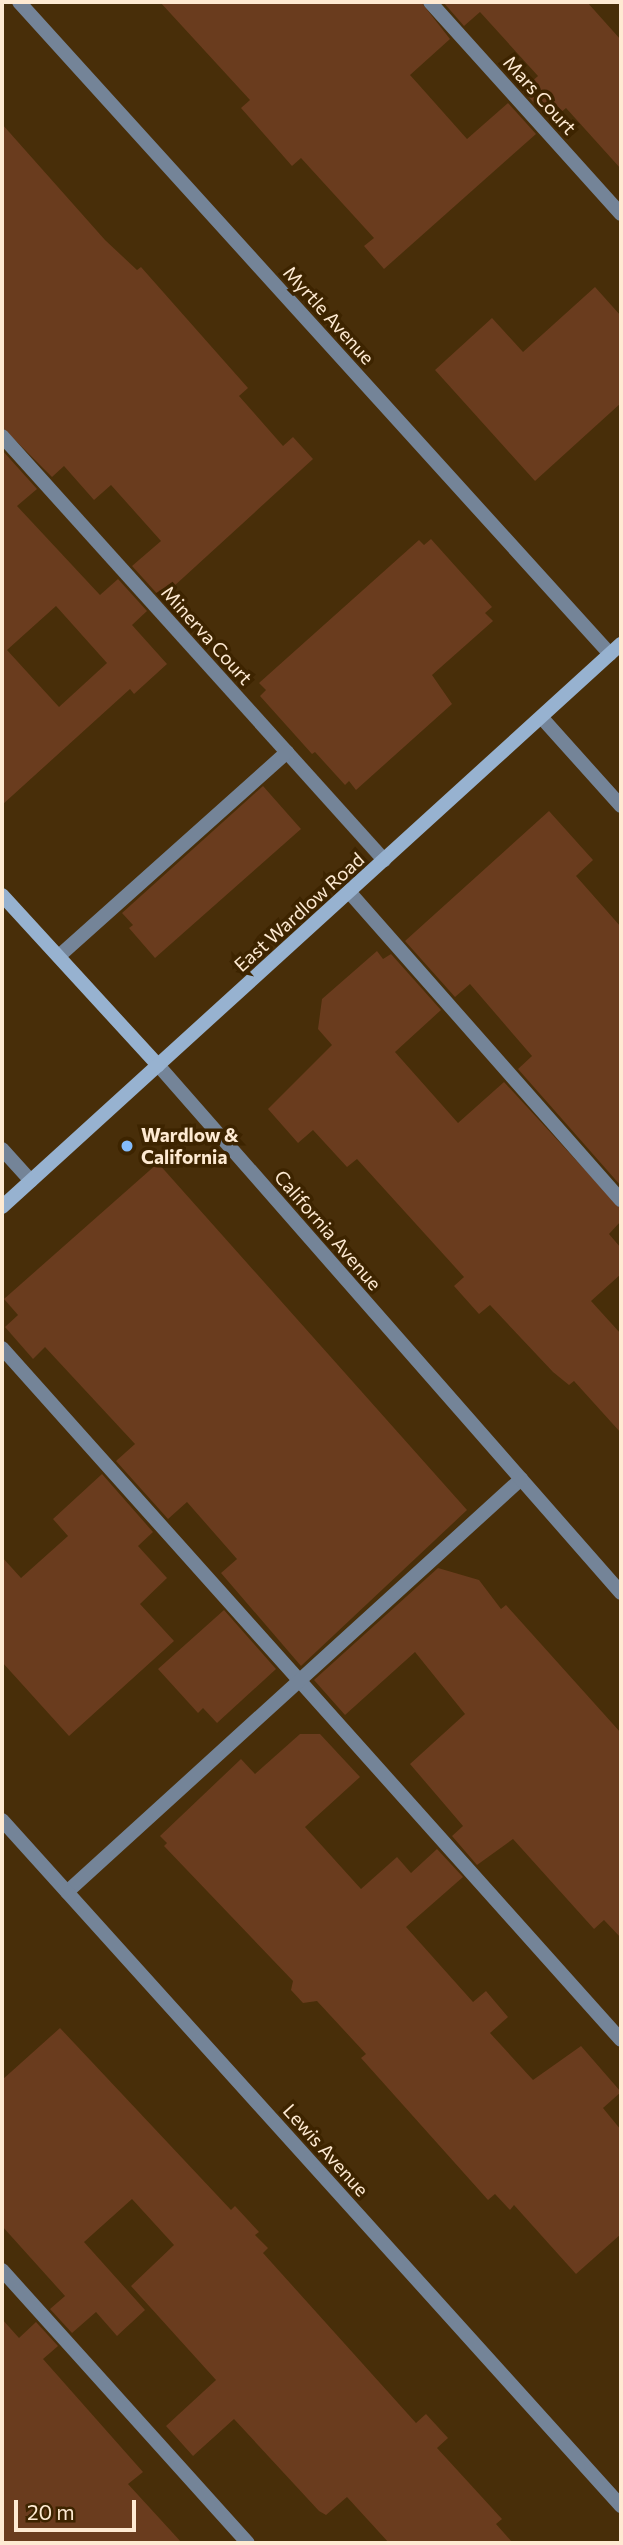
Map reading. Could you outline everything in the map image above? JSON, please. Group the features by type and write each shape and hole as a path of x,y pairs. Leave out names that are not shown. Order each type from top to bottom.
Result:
{"main road":[{"name":"East Wardlow Road","path":"2,1207 351,894 384,860 542,719 621,644"},
{"name":"California Avenue","path":"4,901 59,956 158,1065"}],"street":[{"name":"Myrtle Avenue","path":"19,2 610,654"},
{"name":"Mars Court","path":"430,2 621,214"},
{"name":"Minerva Court","path":"2,436 384,860"},
{"path":"542,719 621,806"},
{"path":"59,956 287,752"},
{"path":"351,894 621,1200"},
{"name":"California Avenue","path":"158,1065 621,1593"},
{"path":"2,1149 31,1181"},
{"path":"2,1348 621,2040"},
{"path":"66,1892 521,1479"},
{"name":"Lewis Avenue","path":"2,1820 621,2505"},
{"path":"2,2270 248,2543"}],"building":[{"path":"160,2 421,2 450,39 410,75 467,139 508,103 536,134 384,269 364,246 374,238 301,158 292,166 241,108 250,100"},
{"path":"443,2 587,2 621,40 621,169 566,108 551,121 522,90 538,76 480,12 464,26"},
{"path":"2,124 105,240 137,270 141,267 248,388 239,396 283,446 293,437 313,459 161,598 132,566 161,541 111,485 94,500 64,466 52,477 2,427"},
{"path":"595,287 621,316 621,403 535,481 435,370 492,318 523,352"},
{"path":"2,450 37,489 17,506 100,595 118,579 147,611 132,625 167,664 134,694 130,689 2,805","holes":["56,606 107,663 59,707 7,650"]},
{"path":"431,539 492,607 485,613 493,621 432,675 452,704 356,790 349,781 345,785 315,752 312,754 260,696 266,690 259,683 419,540 424,545"},
{"path":"263,786 301,829 155,958 129,928 133,925 122,913"},
{"path":"549,811 593,860 576,876 621,927 621,1186 518,1069 532,1056 470,984 455,997 405,941"},
{"path":"377,951 383,959 391,954 441,1010 395,1052 458,1123 504,1082 621,1209 621,1221 609,1234 621,1248 621,1274 591,1301 621,1334 621,1433 574,1381 569,1385 553,1372 490,1305 479,1314 454,1286 464,1277 357,1159 347,1167 313,1130 298,1143 268,1109 332,1045 318,1029 322,999"},
{"path":"158,1163 467,1510 301,1666 221,1573 237,1559 187,1502 168,1519 116,1461 135,1444 45,1347 33,1359 5,1327 18,1315 4,1299"},
{"path":"102,1474 153,1532 138,1546 167,1578 140,1604 174,1641 69,1736 2,1662 2,1557 21,1578 68,1536 53,1519"},
{"path":"438,1568 479,1580 501,1609 506,1605 621,1733 621,1938 604,1920 594,1929 513,1839 477,1865 452,1836 463,1826 410,1764 465,1714 415,1652 345,1715 314,1680"},
{"path":"224,1610 276,1669 217,1723 203,1708 198,1713 158,1669"},
{"path":"300,1734 320,1734 360,1777 305,1827 361,1889 397,1857 411,1873 437,1849 463,1877 406,1927 473,2002 486,1991 508,2017 490,2033 533,2080 581,2046 621,2092 603,2108 621,2130 621,2234 576,2274 514,2205 510,2210 495,2194 488,2200 361,2058 366,2054 317,2001 303,2003 291,1990 293,1981 164,1846 167,1843 160,1836 241,1759 255,1774"},
{"path":"60,2028 231,2210 235,2206 259,2232 255,2235 268,2248 263,2253 416,2423 426,2414 448,2438 437,2448 502,2519 496,2524 513,2543 389,2543 347,2497 326,2515 319,2511 234,2419 193,2456 166,2426 216,2380 131,2286 174,2245 132,2199 84,2242 145,2310 117,2336 96,2312 72,2333 50,2309 65,2296 2,2226 2,2080"},
{"path":"2,2319 19,2338 36,2322 58,2346 43,2359 143,2472 128,2484 182,2543 2,2543"}],"place":[{"name":"Wardlow & California","path":"127,1146"}]}
